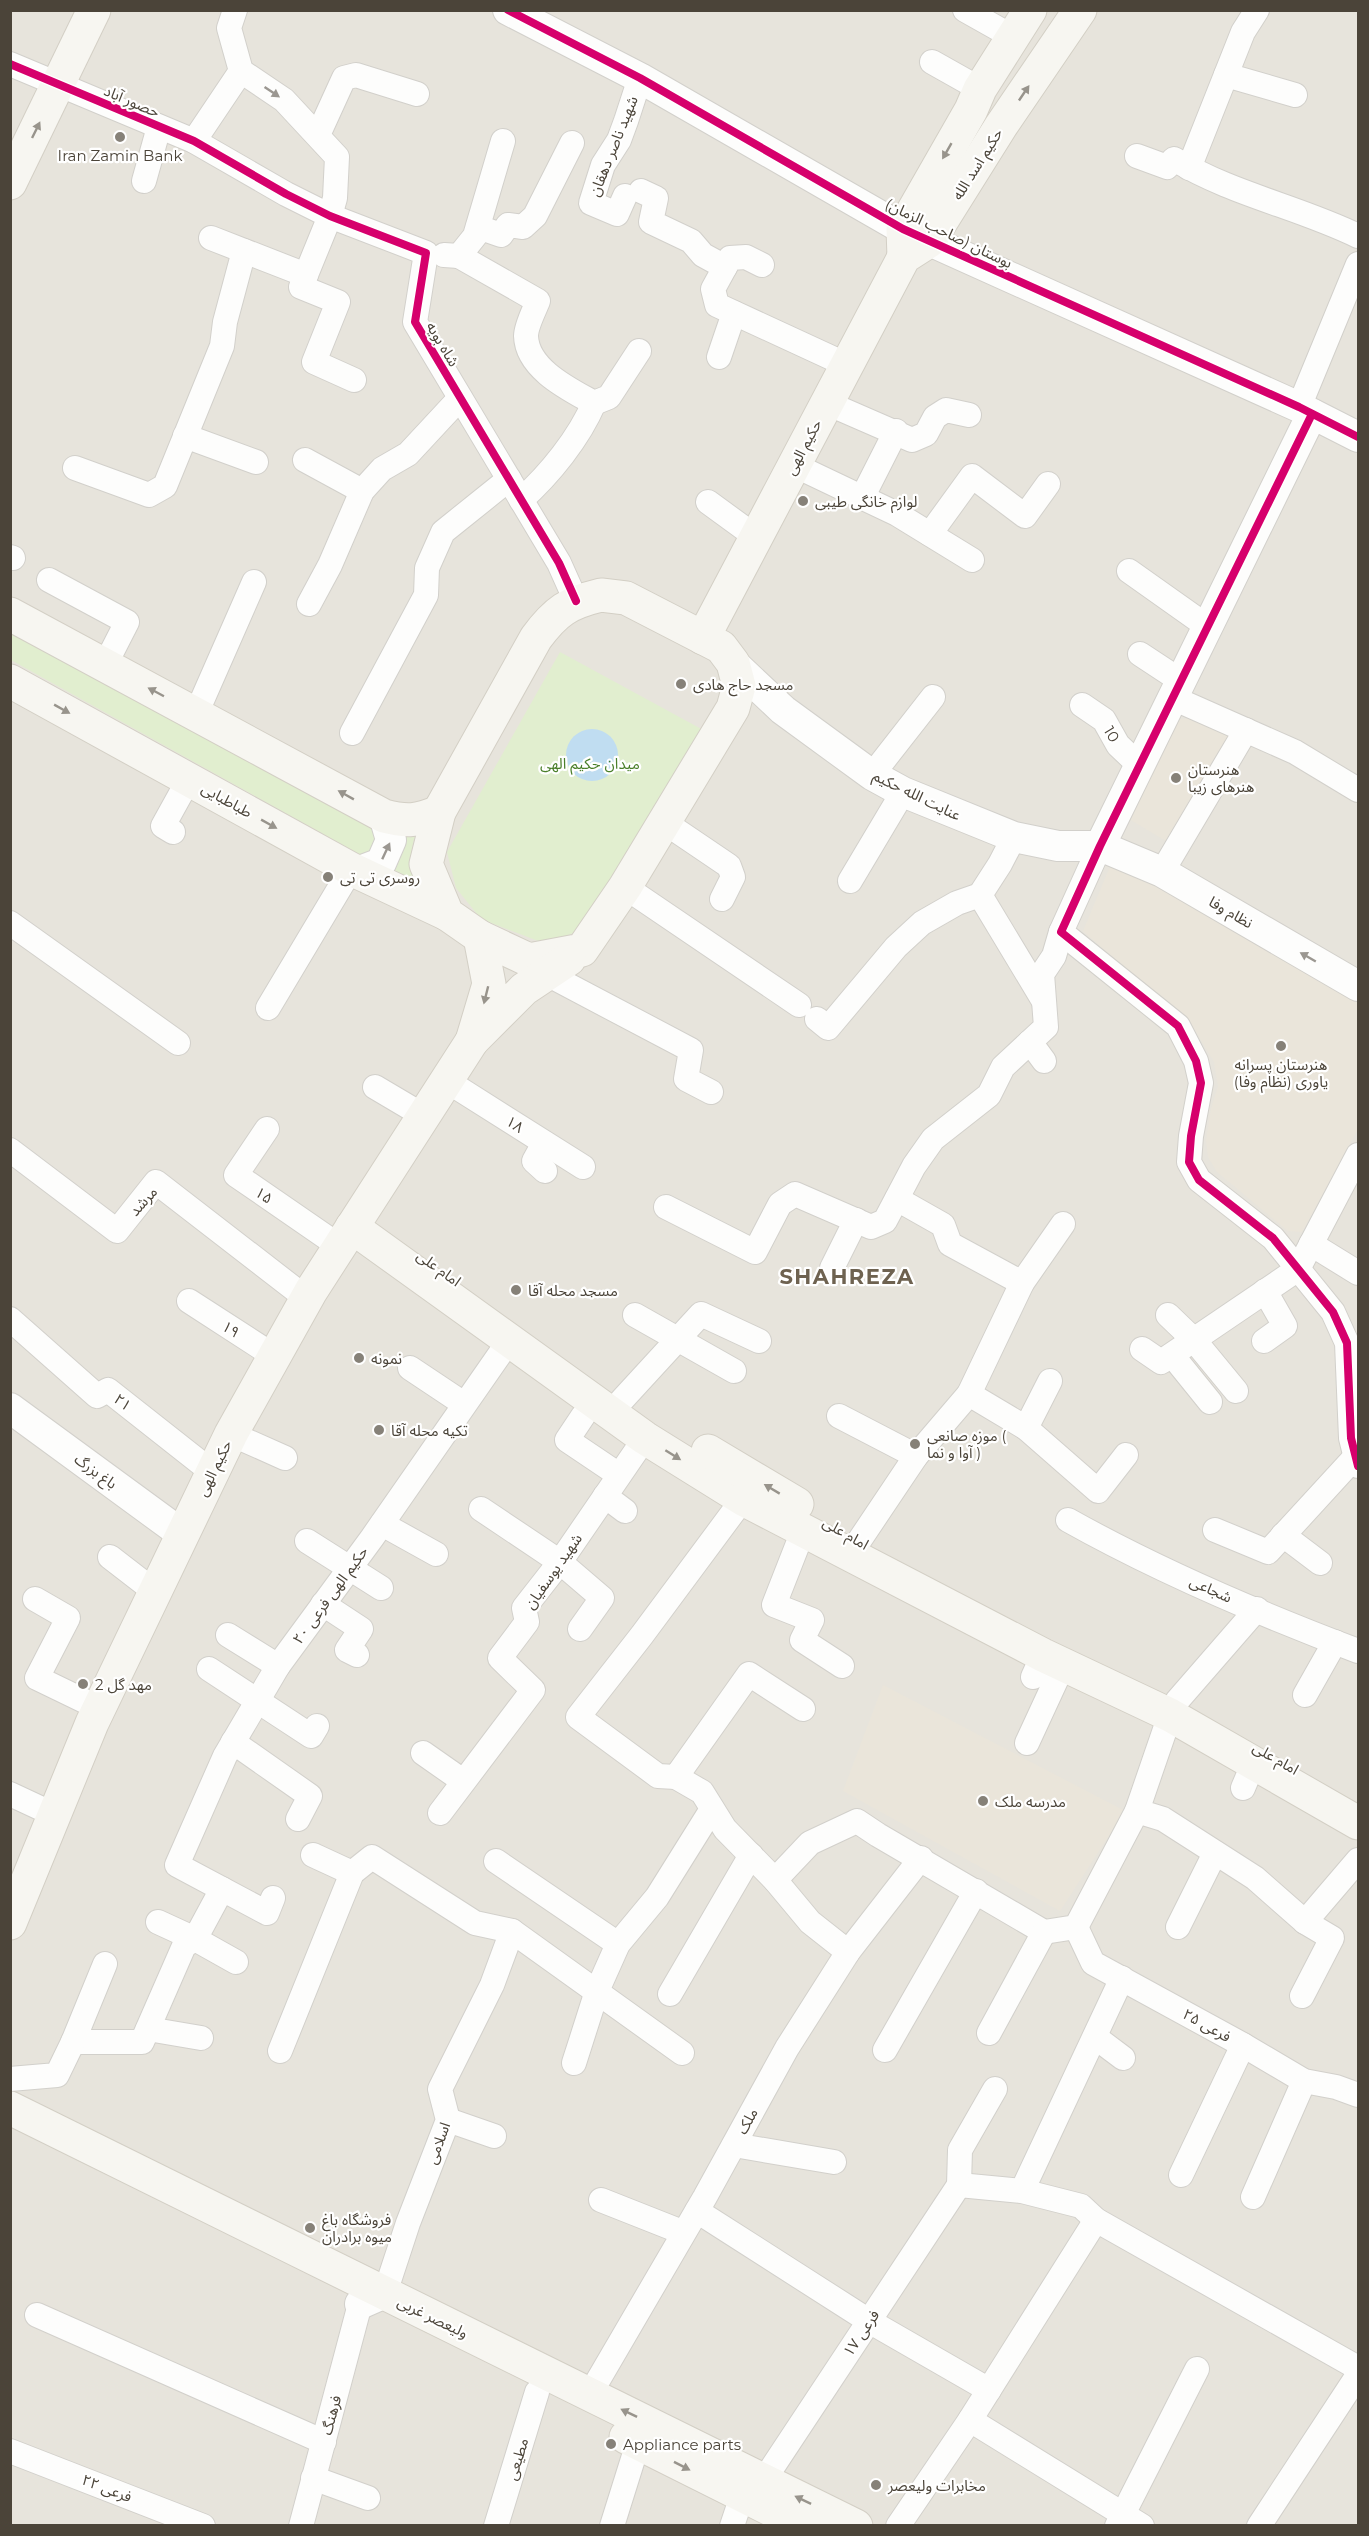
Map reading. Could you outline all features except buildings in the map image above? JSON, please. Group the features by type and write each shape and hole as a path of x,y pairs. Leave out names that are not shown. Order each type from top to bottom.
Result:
{"main road":[{"path":"10,183 94,10"},
{"name":"حکیم اسد الله","path":"912,242 1001,126 1080,10"},
{"name":"حکیم اسد الله","path":"912,242 976,99 1021,24"},
{"path":"976,99 1001,126"},
{"name":"حکیم الهی","path":"703,638 912,242"},
{"path":"472,1041 524,989 582,950 625,887 734,708 739,686 733,663 721,647 626,598 601,595 576,601 553,616 536,638 439,812 426,864 447,914 480,937 529,960 582,950"},
{"path":"10,614 384,816 400,820 418,820 439,812"},
{"name":"طباطبایی","path":"10,681 354,870 447,914"},
{"path":"472,1041 489,984 480,937"},
{"name":"حکیم الهی","path":"10,1923 99,1708 231,1434 306,1298 472,1041"},
{"path":"351,1228 645,1438 743,1499 1108,1697 1174,1708 1249,1775 1359,1823"},
{"name":"امام علی","path":"351,1228 622,1400 859,1541 1359,1806"},
{"name":"ولیعصر غربی","path":"10,2108 373,2298 537,2392 746,2500 804,2526"},
{"name":"ولیعصر غربی","path":"10,2129 373,2298 590,2394 746,2500 856,2526"}],"street":[{"path":"235,10 229,28 241,71 284,100 337,157 335,198 301,287 338,302 314,362 354,380"},
{"name":"بوستان (صاحب الزمان)","path":"508,10 640,78 912,242 1306,411 1359,437"},
{"path":"965,10 1021,24"},
{"path":"1189,168 1243,32 1257,10"},
{"path":"932,62 976,99"},
{"name":"حصور آباد","path":"10,64 194,141"},
{"path":"241,71 194,141 286,194 330,216 426,253 459,256 538,301 526,335 530,354 554,380 594,403"},
{"path":"318,135 344,78 356,75 417,94"},
{"path":"1226,75 1295,95"},
{"name":"شهید ناصر دهقان","path":"640,78 619,140 603,165 591,203 617,214 633,194 656,198 651,222 691,241 703,255 725,267"},
{"path":"144,181 159,127"},
{"path":"459,256 475,236 503,141"},
{"path":"478,227 501,235 508,225 523,227 535,216 572,143"},
{"path":"1137,156 1167,167 1174,159 1219,182 1359,236"},
{"path":"211,238 306,276"},
{"path":"75,468 149,495 165,486 222,346 225,322 244,251"},
{"name":"شاه بویه","path":"426,253 415,322 559,563 576,601"},
{"path":"762,266 746,258 730,258 713,289 717,305 847,365"},
{"path":"666,1207 755,1252 780,1204 795,1194 871,1227 885,1221 914,1166 933,1139 989,1095 1003,1067 1037,1051 1046,1027 1042,974 1054,956 1061,932 1100,846 1208,627 1306,411 1359,264"},
{"path":"719,357 734,313"},
{"path":"521,500 582,446 586,422 594,403 609,397 639,351"},
{"path":"309,604 334,556 362,491 382,469 408,454 460,398"},
{"path":"827,403 896,431 912,440 926,434 934,417 946,410 969,414"},
{"path":"862,498 896,431"},
{"path":"185,436 256,462"},
{"path":"305,460 362,491"},
{"path":"794,465 897,514 972,560"},
{"path":"930,534 972,476 1025,516 1048,484"},
{"path":"352,734 426,595 427,568 443,532 509,479"},
{"path":"708,502 756,537"},
{"path":"1129,571 1208,627"},
{"path":"49,580 127,622 105,665"},
{"path":"196,714 254,582"},
{"path":"1140,654 1177,690 1246,730 1295,752 1359,789"},
{"name":"عنایت الله حکیم","path":"733,663 783,710 872,775 903,792 1014,837 1058,846 1100,846"},
{"path":"872,775 933,697"},
{"name":"10","path":"1082,705 1104,720 1118,745 1140,766"},
{"path":"1162,872 1246,730"},
{"path":"173,832 163,826 189,780"},
{"path":"850,880 903,792"},
{"path":"268,1008 354,870 381,863 391,840 384,816"},
{"path":"664,822 729,866 733,877 722,899"},
{"path":"625,887 828,1028 896,947 922,923 957,903 980,895 1014,837"},
{"name":"نظام وفا","path":"1100,846 1162,872 1359,986"},
{"path":"980,895 1044,1001"},
{"path":"10,923 178,1043"},
{"path":"1061,932 1178,1026 1196,1061 1202,1083 1191,1136 1189,1162 1199,1180 1273,1238 1333,1312 1349,1328 1347,1343 1351,1438 1357,1461 1268,1552 1215,1530"},
{"path":"547,974 691,1050 687,1079 711,1092"},
{"name":"۱۸","path":"447,1081 583,1167"},
{"path":"375,1087 423,1116"},
{"name":"۱۵","path":"267,1128 236,1175 351,1228"},
{"path":"544,1143 534,1161 545,1171"},
{"name":"مرشد","path":"10,1150 117,1231 156,1182 306,1298"},
{"path":"1142,1349 1161,1362 1298,1269 1359,1155"},
{"path":"897,1199 943,1225 950,1244 1022,1283"},
{"path":"832,1268 856,1220"},
{"path":"859,1541 916,1456 969,1394 1022,1283 1063,1224"},
{"path":"1311,1244 1359,1273"},
{"path":"1264,1341 1286,1326 1265,1291"},
{"name":"۱۹","path":"189,1302 274,1356"},
{"path":"622,1400 700,1314 759,1341"},
{"path":"635,1315 734,1371"},
{"path":"1168,1315 1194,1340 1236,1391"},
{"name":"۲۱","path":"10,1319 97,1396 108,1390 212,1472"},
{"name":"حکیم الهی فرعی ۲۰","path":"222,1889 177,1864 225,1756 278,1666 382,1524 509,1341"},
{"path":"1172,1355 1210,1402"},
{"path":"410,1368 464,1404"},
{"path":"1026,1428 1050,1381"},
{"path":"969,1394 1026,1428 1098,1491 1126,1455"},
{"name":"باغ بزرگ","path":"10,1408 182,1534"},
{"path":"583,1416 567,1440 619,1475"},
{"path":"839,1416 916,1456"},
{"path":"231,1434 285,1458"},
{"name":"شهید یوسفیان","path":"440,1813 533,1690 500,1658 527,1622 524,1608 560,1563 645,1438"},
{"path":"605,1496 625,1511"},
{"path":"743,1499 578,1717 658,1776 676,1777 702,1792 725,1828 775,1880 810,1922 848,1952"},
{"path":"481,1509 560,1563 602,1598 580,1629"},
{"name":"شجاعی","path":"1068,1520 1120,1549 1257,1610 1359,1651"},
{"path":"382,1524 436,1554"},
{"path":"803,1531 774,1605 812,1620 802,1640 842,1666"},
{"path":"1283,1535 1320,1563"},
{"path":"307,1541 381,1588"},
{"path":"110,1557 154,1592"},
{"path":"35,1599 68,1618 37,1678 99,1708"},
{"path":"323,1604 361,1629 347,1650 357,1655"},
{"path":"775,1880 810,1843 857,1821 1044,1932 1076,1927 1137,1811 1174,1708 1257,1610"},
{"path":"228,1635 278,1666"},
{"path":"1305,1695 1335,1642"},
{"path":"1027,1743 1047,1665"},
{"path":"209,1669 311,1736 317,1726"},
{"path":"676,1777 749,1674 803,1709"},
{"path":"233,1742 310,1796 298,1819"},
{"path":"423,1753 464,1781"},
{"path":"10,1794 55,1815"},
{"path":"574,2063 597,1991 618,1944 657,1897 712,1809"},
{"path":"1137,1811 1163,1819 1255,1878 1305,1922 1332,1938 1302,1996"},
{"path":"1178,1927 1215,1853"},
{"path":"313,1855 352,1873"},
{"path":"670,1994 750,1855"},
{"path":"280,2051 352,1873 372,1857 475,1923 512,1931 682,2052"},
{"name":"ملک","path":"590,2394 734,2145 787,2048 848,1952 921,1858"},
{"path":"1305,1922 1359,1860"},
{"path":"496,1861 618,1944"},
{"path":"73,2042 142,2042 184,1946 195,1939 222,1889 267,1913 273,1898"},
{"path":"885,2050 976,1891"},
{"path":"158,1922 236,1962"},
{"name":"فرعی ۲۵","path":"1076,1927 1093,1963 1304,2081 1336,2087 1359,2095"},
{"name":"اسلامی","path":"373,2298 408,2223 448,2120 440,2089 492,1985 512,1931"},
{"path":"989,2033 1044,1932"},
{"path":"10,2079 57,2075 105,1964"},
{"path":"1022,2191 1122,1978"},
{"path":"148,2029 201,2038"},
{"path":"1095,2037 1123,2058"},
{"path":"1181,2175 1243,2045"},
{"path":"1253,2197 1304,2081"},
{"path":"995,2089 960,2150 959,2185 1022,2191 1081,2206 1096,2220 1359,2368"},
{"path":"448,2120 494,2136"},
{"path":"734,2145 834,2162"},
{"name":"فرعی ۱۷","path":"746,2500 959,2185"},
{"path":"601,2200 682,2232"},
{"path":"696,2211 869,2321 989,2390"},
{"path":"898,2526 970,2420 1096,2220"},
{"name":"فرهنگ","path":"301,2526 324,2442 373,2298"},
{"path":"38,2315 324,2442"},
{"path":"970,2420 1127,2522 1197,2369"},
{"path":"1259,2526 1359,2375"},
{"name":"مطیعی","path":"496,2526 537,2392"},
{"path":"612,2526 638,2443"},
{"name":"فرعی ۲۲","path":"10,2451 203,2526"},
{"path":"313,2478 368,2498"}],"shaded area":[{"path":"11,11 1358,11 1358,2525 11,2525"},
{"name":"هنرستان هنرهای زیبا","path":"1190,718 1229,737 1166,841 1129,819 1177,720"},
{"name":"هنرستان پسرانه یاوری (نظام وفا)","path":"1121,862 1358,1003 1358,1129 1302,1232 1288,1231 1217,1172 1208,1157 1206,1140 1211,1109 1218,1086 1214,1062 1195,1030 1083,931 1109,869"},
{"name":"مدرسه ملک","path":"883,1685 1125,1811 1060,1911 843,1791"}],"green space":[{"path":"11,627 378,826 377,850 361,855 11,660"},
{"name":"میدان حکیم الهی","path":"560,652 705,731 586,928 546,944 481,919 456,888 447,852"},
{"path":"403,836 415,836 411,865 419,893 384,867"}],"water":[{"path":"592,729 602,731 610,737 616,745 618,755 616,765 610,773 602,779 592,781 582,779 574,773 568,765 566,755 568,745 574,737 582,731"}],"cycle path":[{"path":"508,10 640,78 903,229 1299,407 1358,437"},
{"path":"10,64 194,141 286,194 330,216 426,253 415,322 559,563 576,601"},
{"path":"1312,414 1100,846 1061,932 1178,1026 1196,1061 1201,1083 1191,1136 1189,1162 1199,1180 1273,1238 1333,1312 1347,1343 1351,1438 1358,1466"}],"place":[{"name":"Iran Zamin Bank","path":"120,137"},
{"name":"لوازم خانگی طیبی","path":"803,501"},
{"name":"مسجد حاج هادی","path":"681,684"},
{"name":"هنرستان هنرهای زیبا","path":"1176,778"},
{"name":"روسری تی تی","path":"328,877"},
{"name":"هنرستان پسرانه یاوری (نظام وفا)","path":"1281,1046"},
{"name":"مسجد محله آقا","path":"516,1290"},
{"name":"نمونه","path":"359,1358"},
{"name":"تکیه محله آقا","path":"379,1430"},
{"name":"موزه صانعی ( آوا و نما )","path":"915,1444"},
{"name":"مهد گل 2","path":"83,1684"},
{"name":"مدرسه ملک","path":"983,1801"},
{"name":"فروشگاه باغ میوه برادران","path":"310,2228"},
{"name":"Appliance parts","path":"611,2444"},
{"name":"مخابرات ولیعصر","path":"876,2485"}],"district":[{"name":"SHAHREZA","path":"847,1276"}]}
